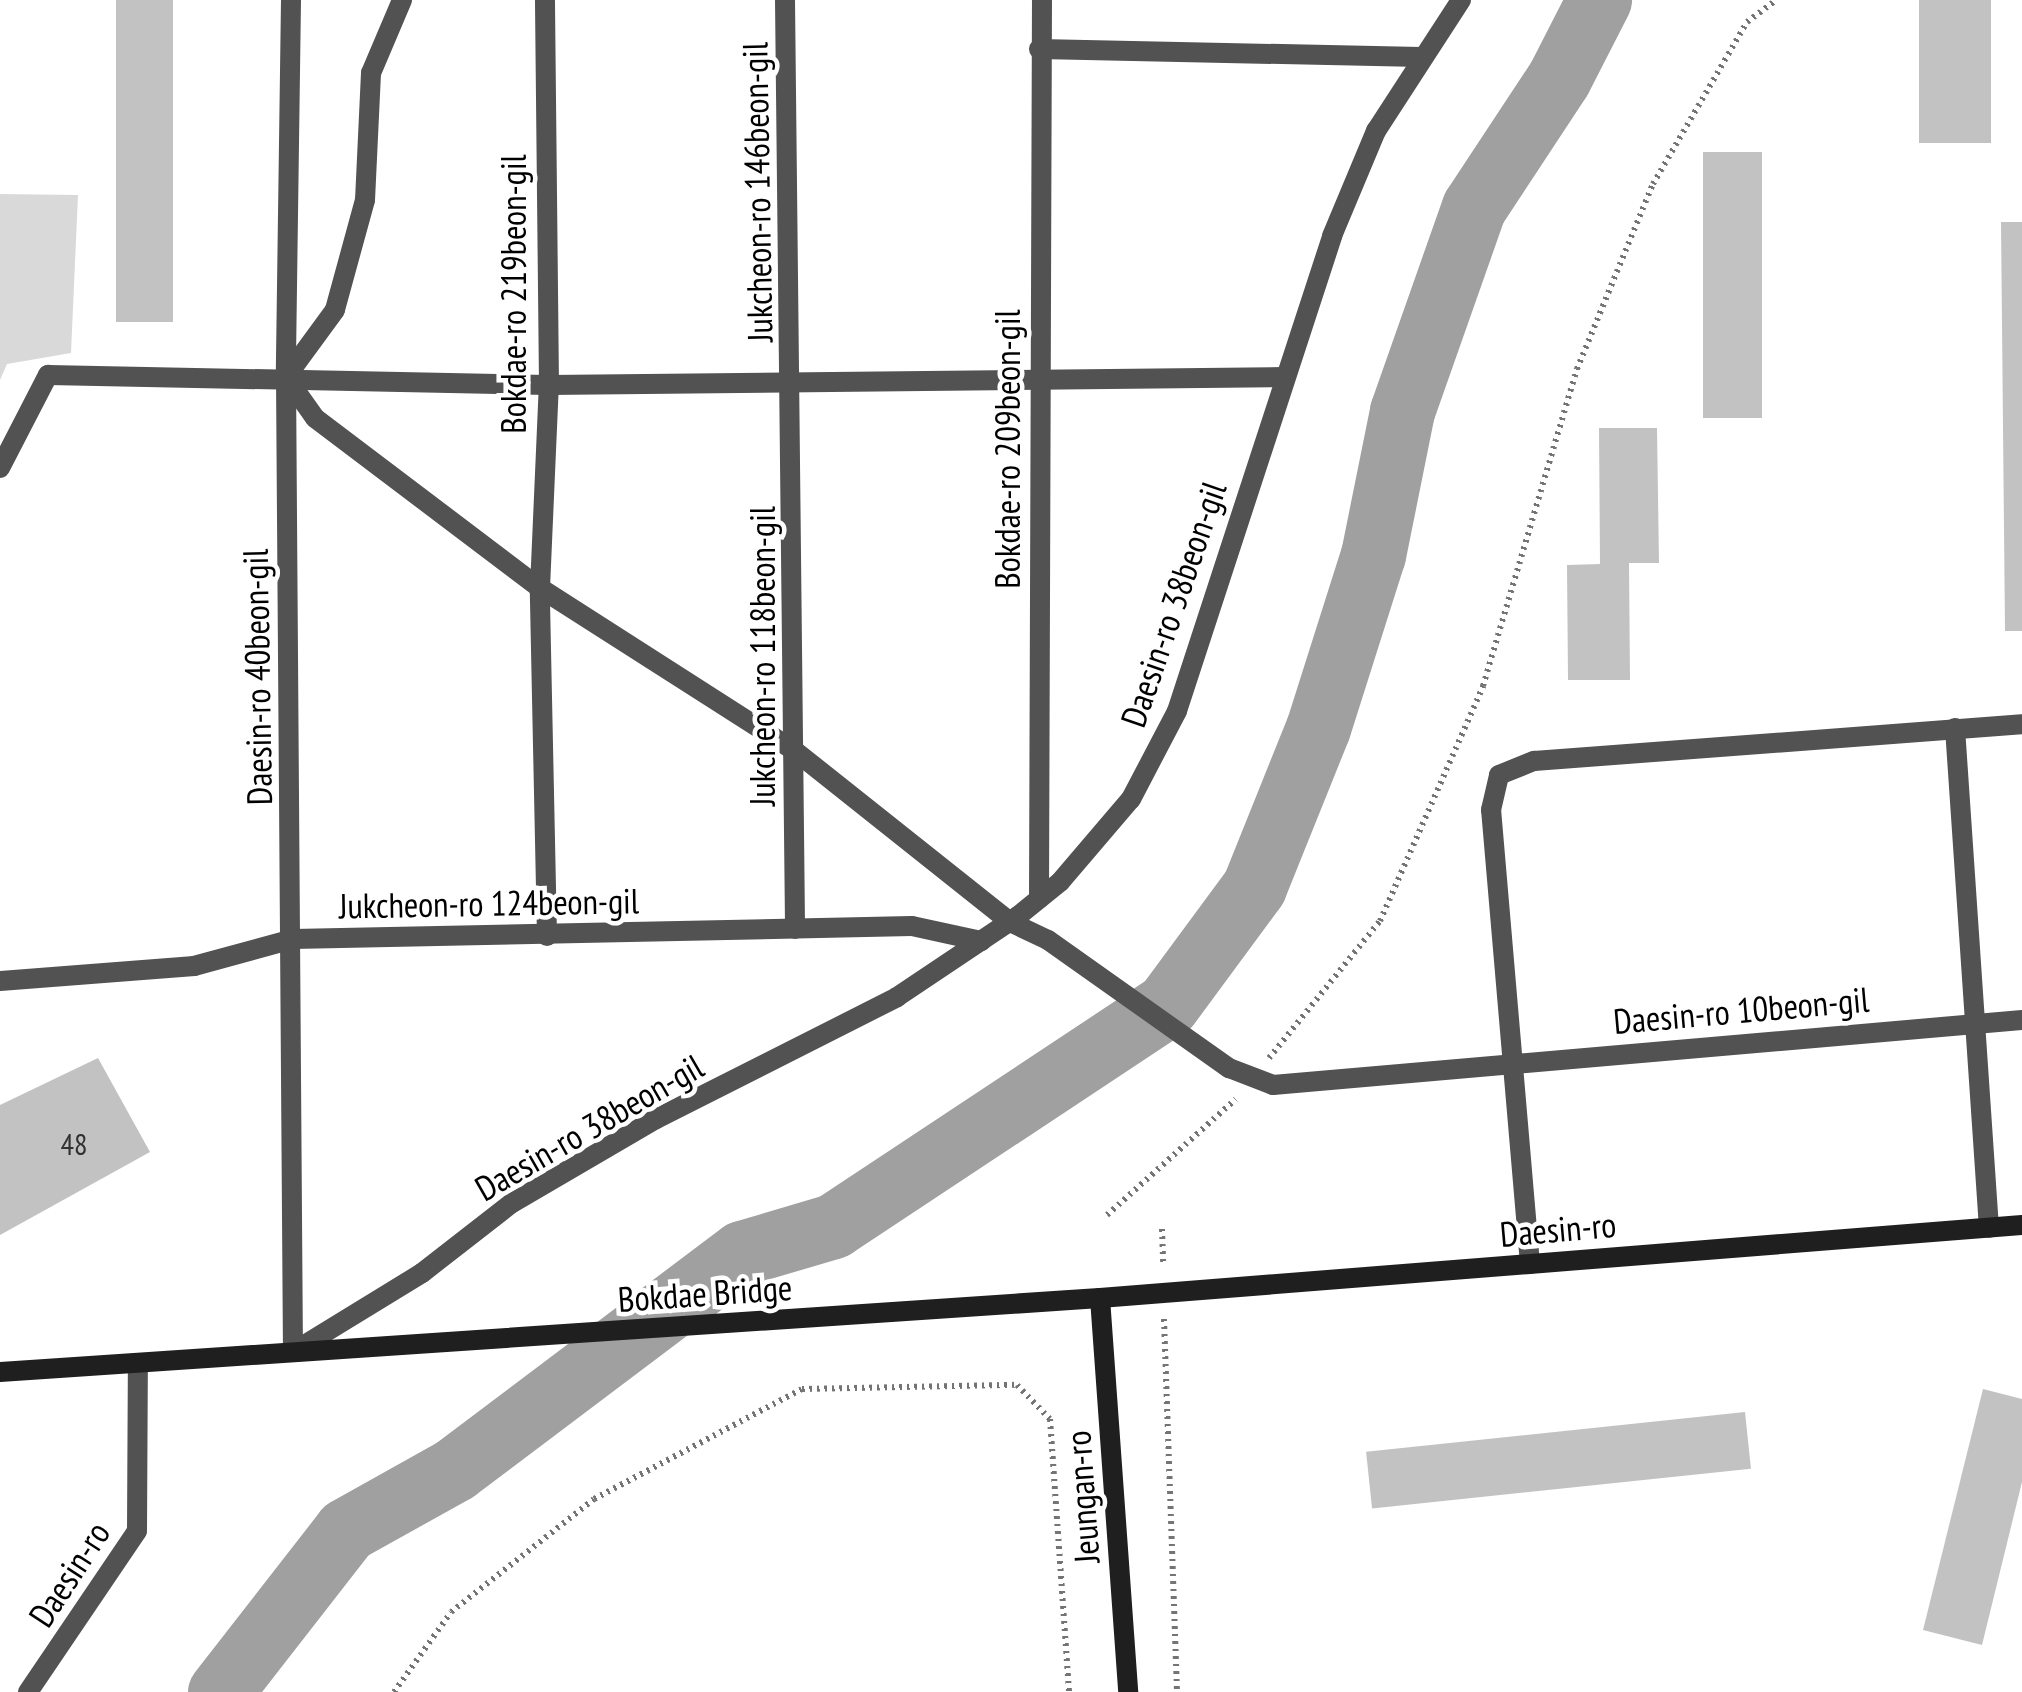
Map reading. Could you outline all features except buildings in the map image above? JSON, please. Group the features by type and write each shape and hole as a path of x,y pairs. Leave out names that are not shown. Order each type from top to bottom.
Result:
{"street":[{"name":"Daesin-ro 40beon-gil","path":"291,0 286,377 293,1352"},
{"path":"286,377 335,310 365,200 370,73 402,0"},
{"name":"Bokdae-ro 219beon-gil","path":"544,0 548,385 540,588 547,936"},
{"name":"Jukcheon-ro 146beon-gil","path":"785,0 793,382"},
{"name":"Bokdae-ro 209beon-gil","path":"1039,899 1042,0"},
{"name":"Daesin-ro 38beon-gil","path":"293,1352 422,1273 512,1203 656,1119 897,997 1039,899 1131,799 1177,711 1283,377 1376,132 1461,0"},
{"path":"1039,49 1421,57"},
{"path":"0,468 48,376 286,377 548,385 1283,377"},
{"path":"286,377 315,418 540,588 794,751"},
{"name":"Jukcheon-ro 118beon-gil","path":"793,382 795,929"},
{"path":"1530,1264 1491,810 1499,775 1534,761 2022,724"},
{"path":"1955,728 1989,1228"},
{"name":"Daesin-ro 10beon-gil","path":"794,751 1010,922 1048,940 1229,1068 1274,1085 2022,1020"},
{"name":"Jukcheon-ro 124beon-gil","path":"0,981 194,966 293,940 912,926 981,941"},
{"name":"Daesin-ro","path":"1100,1298 2022,1225"},
{"name":"Bokdae Bridge","path":"293,1352 1100,1298"},
{"name":"Jeungan-ro","path":"1100,1298 1128,1692"},
{"path":"0,1372 293,1352"},
{"name":"Daesin-ro","path":"28,1692 137,1531 138,1363"}],"path":[{"path":"1107,1215 1253,1078 1380,920 1483,686 1577,369 1652,184 1747,22 1776,0"},
{"path":"1162,1229 1177,1692"},
{"path":"394,1692 451,1612 594,1499 802,1389 1017,1386 1050,1419 1069,1692"}],"shaded area":[{"path":"0,194 78,195 71,353 7,364 0,380"}],"waterway":[{"path":"220,1692 346,1530 455,1469 742,1253 833,1226 1167,1005 1254,887 1318,728 1373,555 1402,411 1474,207 1559,78 1599,0"}]}
